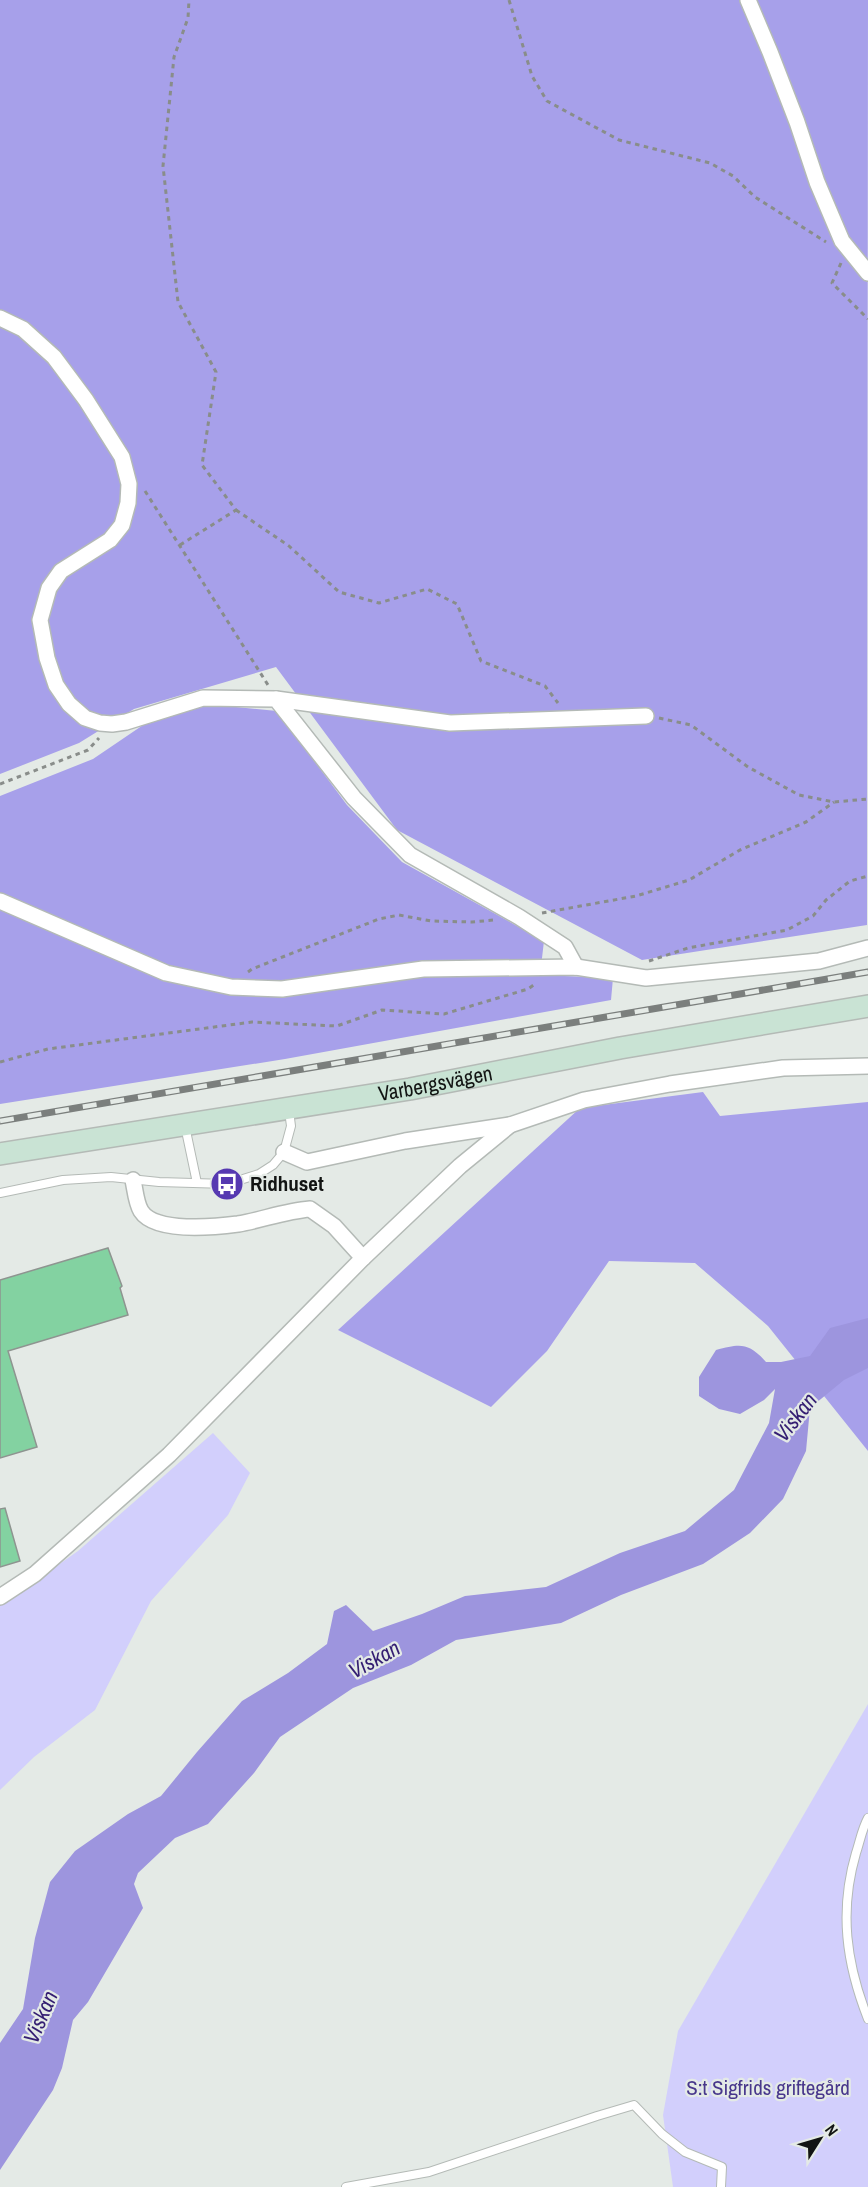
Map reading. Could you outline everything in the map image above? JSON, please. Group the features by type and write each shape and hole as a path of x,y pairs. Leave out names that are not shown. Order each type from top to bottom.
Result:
{"main road":[{"name":"Varbergsvägen","path":"0,1154 410,1089 620,1048 868,1006"}],"street":[{"path":"748,0 797,122 839,243 868,273"},
{"path":"0,318 23,329 54,357 86,400 122,457 129,484 128,503 122,525 110,540 61,571 48,588 40,620 47,658 56,685 69,704 85,718 100,723 126,722 203,698 276,699 450,723 646,716"},
{"path":"276,699 354,798 410,855 519,917 565,947 576,967"},
{"path":"0,901 166,973 231,987 282,989 423,969 576,967 646,978 819,960 868,948"},
{"path":"284,1152 307,1162 405,1141 510,1125 584,1100 670,1084 783,1068 868,1066"},
{"path":"0,1598 35,1574 169,1455 363,1258 460,1166 510,1125"},
{"path":"133,1180 141,1212 157,1224 195,1227 238,1224 293,1210 310,1209 334,1226 363,1258"}],"lane":[{"path":"0,1193 63,1180 111,1178 227,1184 259,1174 273,1165 284,1152 291,1126 288,1109"},
{"path":"184,1125 197,1183"},
{"path":"868,1818 848,1881 846,1928 856,1989 868,2019"},
{"path":"346,2187 429,2172 634,2105 662,2134 685,2152 722,2167 721,2187"}],"path":[{"path":"189,0 188,18 174,57 163,166 178,302 216,372 202,465 236,510 289,546 339,592 379,603 427,589 457,604 481,661 545,686 570,720"},
{"path":"509,0 532,76 547,101 619,140 710,163 733,176 764,203 827,243 839,243 841,264 832,283 868,320"},
{"path":"143,488 276,699"},
{"path":"180,544 236,510"},
{"path":"646,716 691,724 748,767 799,795 834,802 868,799"},
{"path":"0,784 88,750 112,724"},
{"path":"231,987 252,969 379,919 399,915 431,921 472,922 519,917 636,896 689,880 740,850 806,822 834,802"},
{"path":"645,962 688,948 788,930 813,916 826,900 850,881 868,876"},
{"path":"0,1062 48,1049 252,1022 337,1026 382,1010 444,1014 528,989 557,968"}],"green space":[{"path":"213,1433 250,1473 228,1515 151,1601 95,1710 34,1757 0,1790 0,1606 78,1551"},
{"name":"S:t Sigfrids griftegård","path":"868,1704 868,2187 673,2187 663,2115 678,2031"}],"shaded area":[{"path":"0,0 868,0 867,925 642,960 397,830 276,667 134,709 79,743 0,774"},
{"path":"206,704 277,711 347,805 402,862 544,941 540,975 613,978 611,1000 285,1059 0,1104 0,796 93,759 152,719"},
{"path":"703,1092 720,1116 868,1102 868,1451 768,1326 695,1263 609,1261 547,1351 491,1407 338,1330 580,1108"}],"water":[{"name":"Viskan","path":"868,1318 868,1368 844,1380 810,1408 806,1451 783,1499 750,1533 703,1564 621,1595 561,1623 456,1640 411,1665 353,1688 280,1737 254,1773 208,1824 175,1838 138,1873 134,1884 143,1908 88,2002 73,2020 62,2068 53,2090 0,2170 0,2043 23,2009 35,1938 50,1882 75,1851 128,1814 161,1796 242,1701 288,1673 327,1644 334,1611 346,1605 373,1631 465,1596 546,1587 620,1553 685,1531 734,1490 769,1423 775,1389 764,1400 740,1414 719,1409 699,1396 699,1377 716,1350 743,1346 760,1355 766,1362 781,1362 810,1356 830,1328"}],"building":[{"path":"108,1248 122,1286 120,1288 128,1315 8,1351 37,1447 0,1458 0,1280"},
{"path":"5,1508 20,1561 0,1567 0,1509"}],"railway":[{"path":"0,1121 868,972"}],"place":[{"name":"Ridhuset","path":"227,1184"}]}
